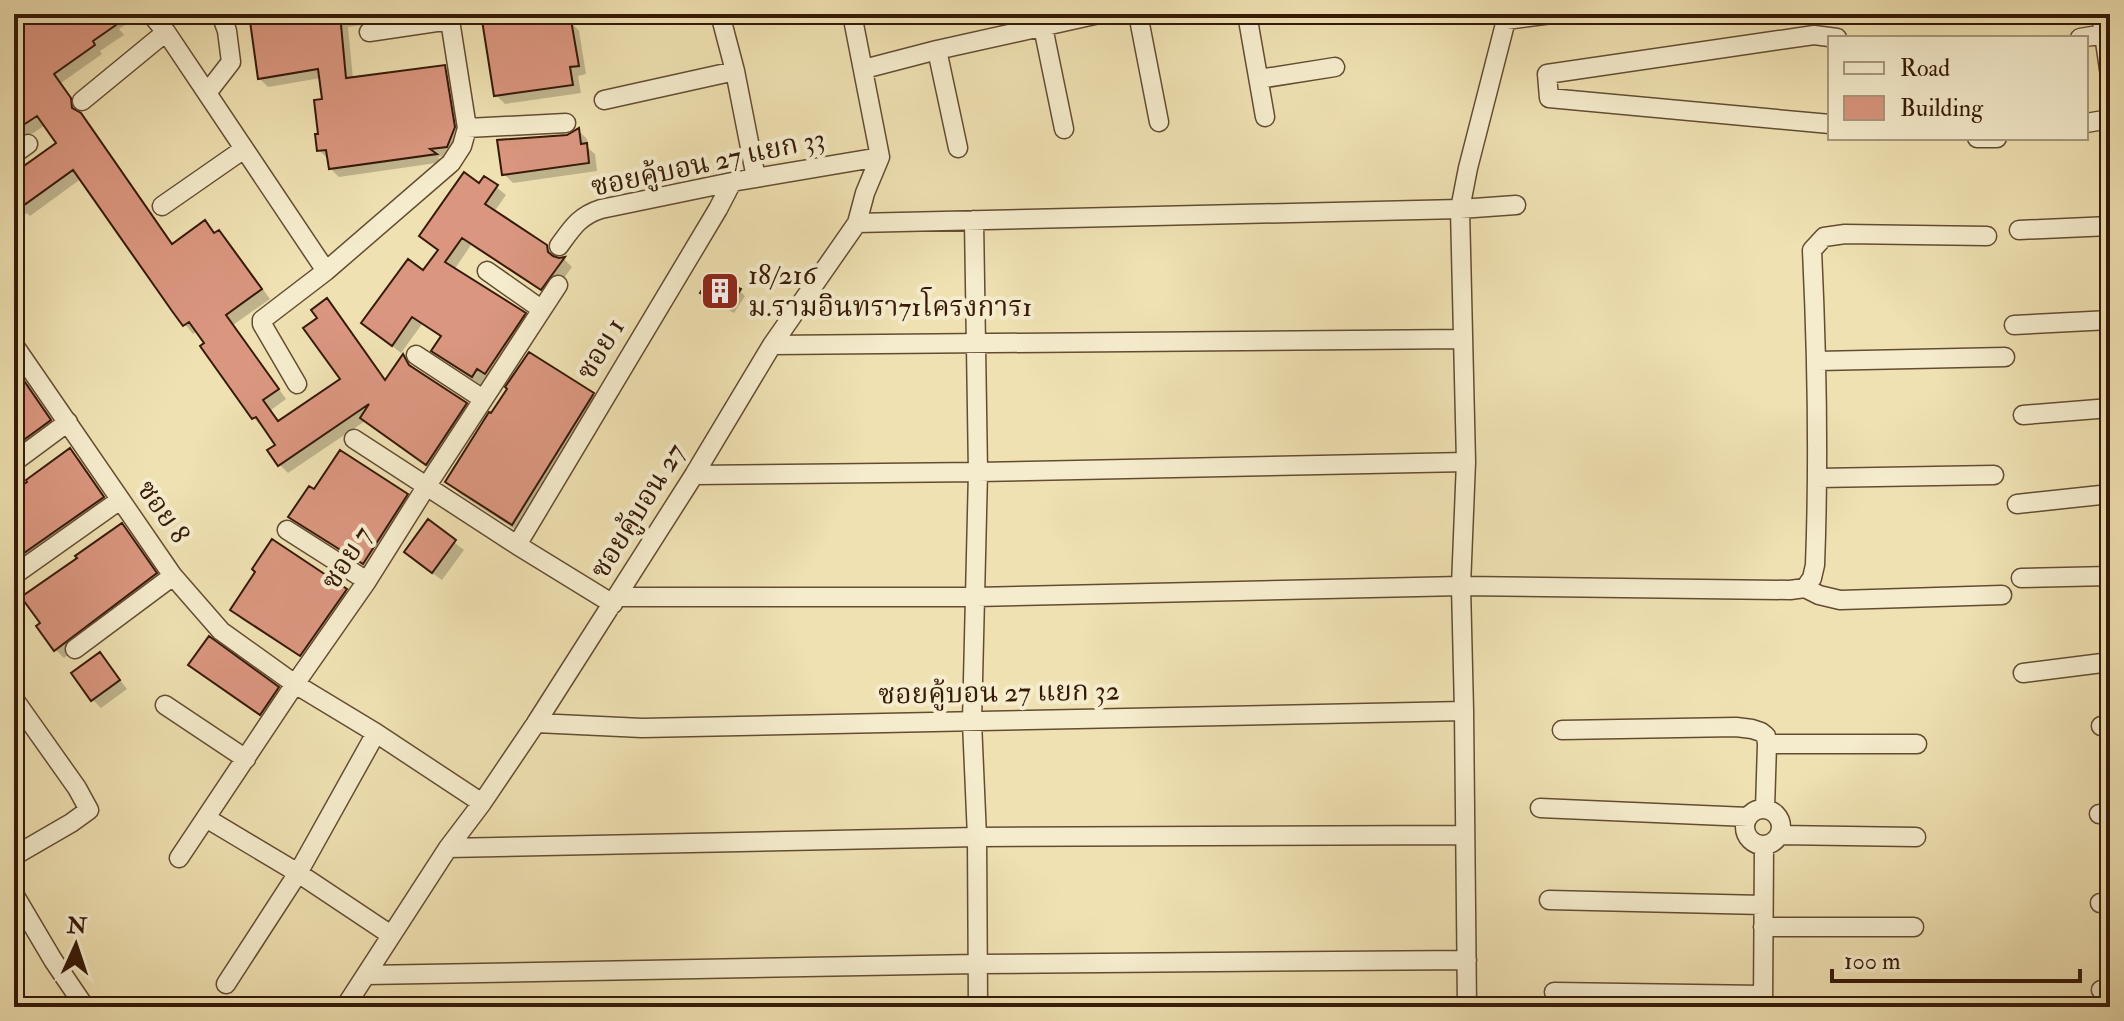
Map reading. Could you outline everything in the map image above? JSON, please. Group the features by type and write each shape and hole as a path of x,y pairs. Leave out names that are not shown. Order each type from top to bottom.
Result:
{"street":[{"path":"207,93 231,62 227,31 221,14"},
{"path":"720,14 735,71 756,178"},
{"path":"852,14 880,157"},
{"path":"864,69 1099,14"},
{"path":"1138,14 1159,122"},
{"path":"1247,14 1265,117"},
{"path":"1467,1007 1461,586 1466,462 1460,209 1506,20 1551,14"},
{"path":"2101,14 2110,76"},
{"path":"153,15 326,271"},
{"path":"297,384 262,320 326,271 451,163 462,146 467,128 449,17 369,32"},
{"path":"1043,27 1064,129"},
{"path":"82,101 166,32"},
{"path":"2088,37 2104,34"},
{"path":"1828,37 1814,35 1547,74 1549,98 1828,124"},
{"path":"937,50 958,148"},
{"path":"1259,79 1335,67"},
{"path":"604,100 735,71"},
{"path":"2088,123 2110,119"},
{"path":"467,128 566,123"},
{"path":"162,206 244,149"},
{"name":"ซอยคู้บอน 27 แยก 33","path":"559,246 575,224 588,213 732,182 880,157"},
{"name":"ซอยคู้บอน 27","path":"345,1007 448,848 536,723 694,475 772,345 857,223 880,157"},
{"name":"ซอย 1","path":"517,545 732,182"},
{"path":"857,223 1460,209 1516,205"},
{"path":"974,220 978,472 972,722 977,837 978,1007"},
{"path":"2019,230 2110,226"},
{"path":"1805,588 1812,578 1815,565 1818,478 1818,361 1812,250 1824,237 1845,234 1987,236"},
{"path":"487,271 541,309"},
{"name":"ซอย 7","path":"179,858 367,581 558,285"},
{"path":"2014,325 2110,320"},
{"path":"772,345 1462,339"},
{"name":"ซอย 8","path":"16,350 173,576 221,631 295,684 482,803"},
{"path":"416,355 483,399"},
{"path":"1818,361 2005,357"},
{"path":"2023,415 2110,408"},
{"path":"14,462 68,422"},
{"path":"354,439 517,545 615,601 976,597 1461,586 1805,588 1840,600 2002,595"},
{"path":"694,475 1466,462"},
{"path":"1818,478 1994,475"},
{"path":"2017,504 2110,494"},
{"path":"17,573 120,500"},
{"path":"287,530 367,581"},
{"path":"75,649 173,576"},
{"path":"2021,578 2110,576"},
{"path":"2023,673 2110,662"},
{"path":"14,699 89,810 14,856"},
{"path":"165,705 246,759"},
{"name":"ซอยคู้บอน 27 แยก 32","path":"536,723 642,728 1464,711"},
{"path":"1562,730 1736,727 1761,732 1766,736 1767,744 1757,813 1745,830 1757,844 1772,840 1916,837"},
{"path":"226,984 298,873 376,733"},
{"path":"1767,744 1917,744"},
{"path":"1540,808 1757,813 1777,816 1780,822 1772,840 1763,905 1763,1001 1554,992"},
{"path":"206,818 298,873 391,935"},
{"path":"448,848 977,837 1465,835"},
{"path":"14,894 85,1007"},
{"path":"1549,900 1763,905"},
{"path":"1763,927 1914,927"},
{"path":"366,975 977,964 1467,960"}],"building":[{"path":"14,14 109,14 116,25 93,41 95,45 54,74 71,98 72,108 81,113 172,244 205,220 214,233 219,230 262,289 226,315 279,389 263,400 278,421 340,379 303,328 317,318 311,310 327,298 385,380 403,354 409,365 467,403 426,465 360,418 369,404 278,466 267,450 275,445 256,417 252,419 200,346 204,343 189,322 183,326 73,170 20,208 14,200 14,173 56,143 37,116 14,131"},
{"path":"249,14 340,14 346,78 445,65 455,127 447,147 430,149 437,154 329,169 326,150 317,151 315,134 318,134 314,100 322,99 318,69 258,79"},
{"path":"481,14 563,14 564,21 571,20 579,66 570,67 573,85 494,96"},
{"path":"579,128 581,144 587,143 589,163 502,175 497,140 567,135"},
{"path":"464,172 479,183 484,176 498,185 485,204 547,245 548,252 553,256 565,257 541,290 462,238 445,262 526,313 485,374 477,369 472,377 431,351 441,336 412,317 392,346 361,323 408,259 423,270 438,250 419,236"},
{"name":"18/216 ม.รามอินทรา71โครงการ1","path":"712,274 741,289 727,309 700,293"},
{"path":"529,352 594,393 512,525 445,482"},
{"path":"18,372 51,420 14,447 14,375"},
{"path":"70,448 104,497 14,560 14,491"},
{"path":"340,450 408,494 363,564 288,517 309,486 314,489"},
{"path":"428,519 456,540 432,573 404,552"},
{"path":"122,523 157,573 54,651 36,626 40,623 21,597"},
{"path":"272,539 347,589 300,656 230,610"},
{"path":"209,636 279,687 260,715 188,665"},
{"path":"100,652 120,680 91,701 71,673"}],"place":[{"name":"18/216 ม.รามอินทรา71โครงการ1","path":"720,291"}]}
